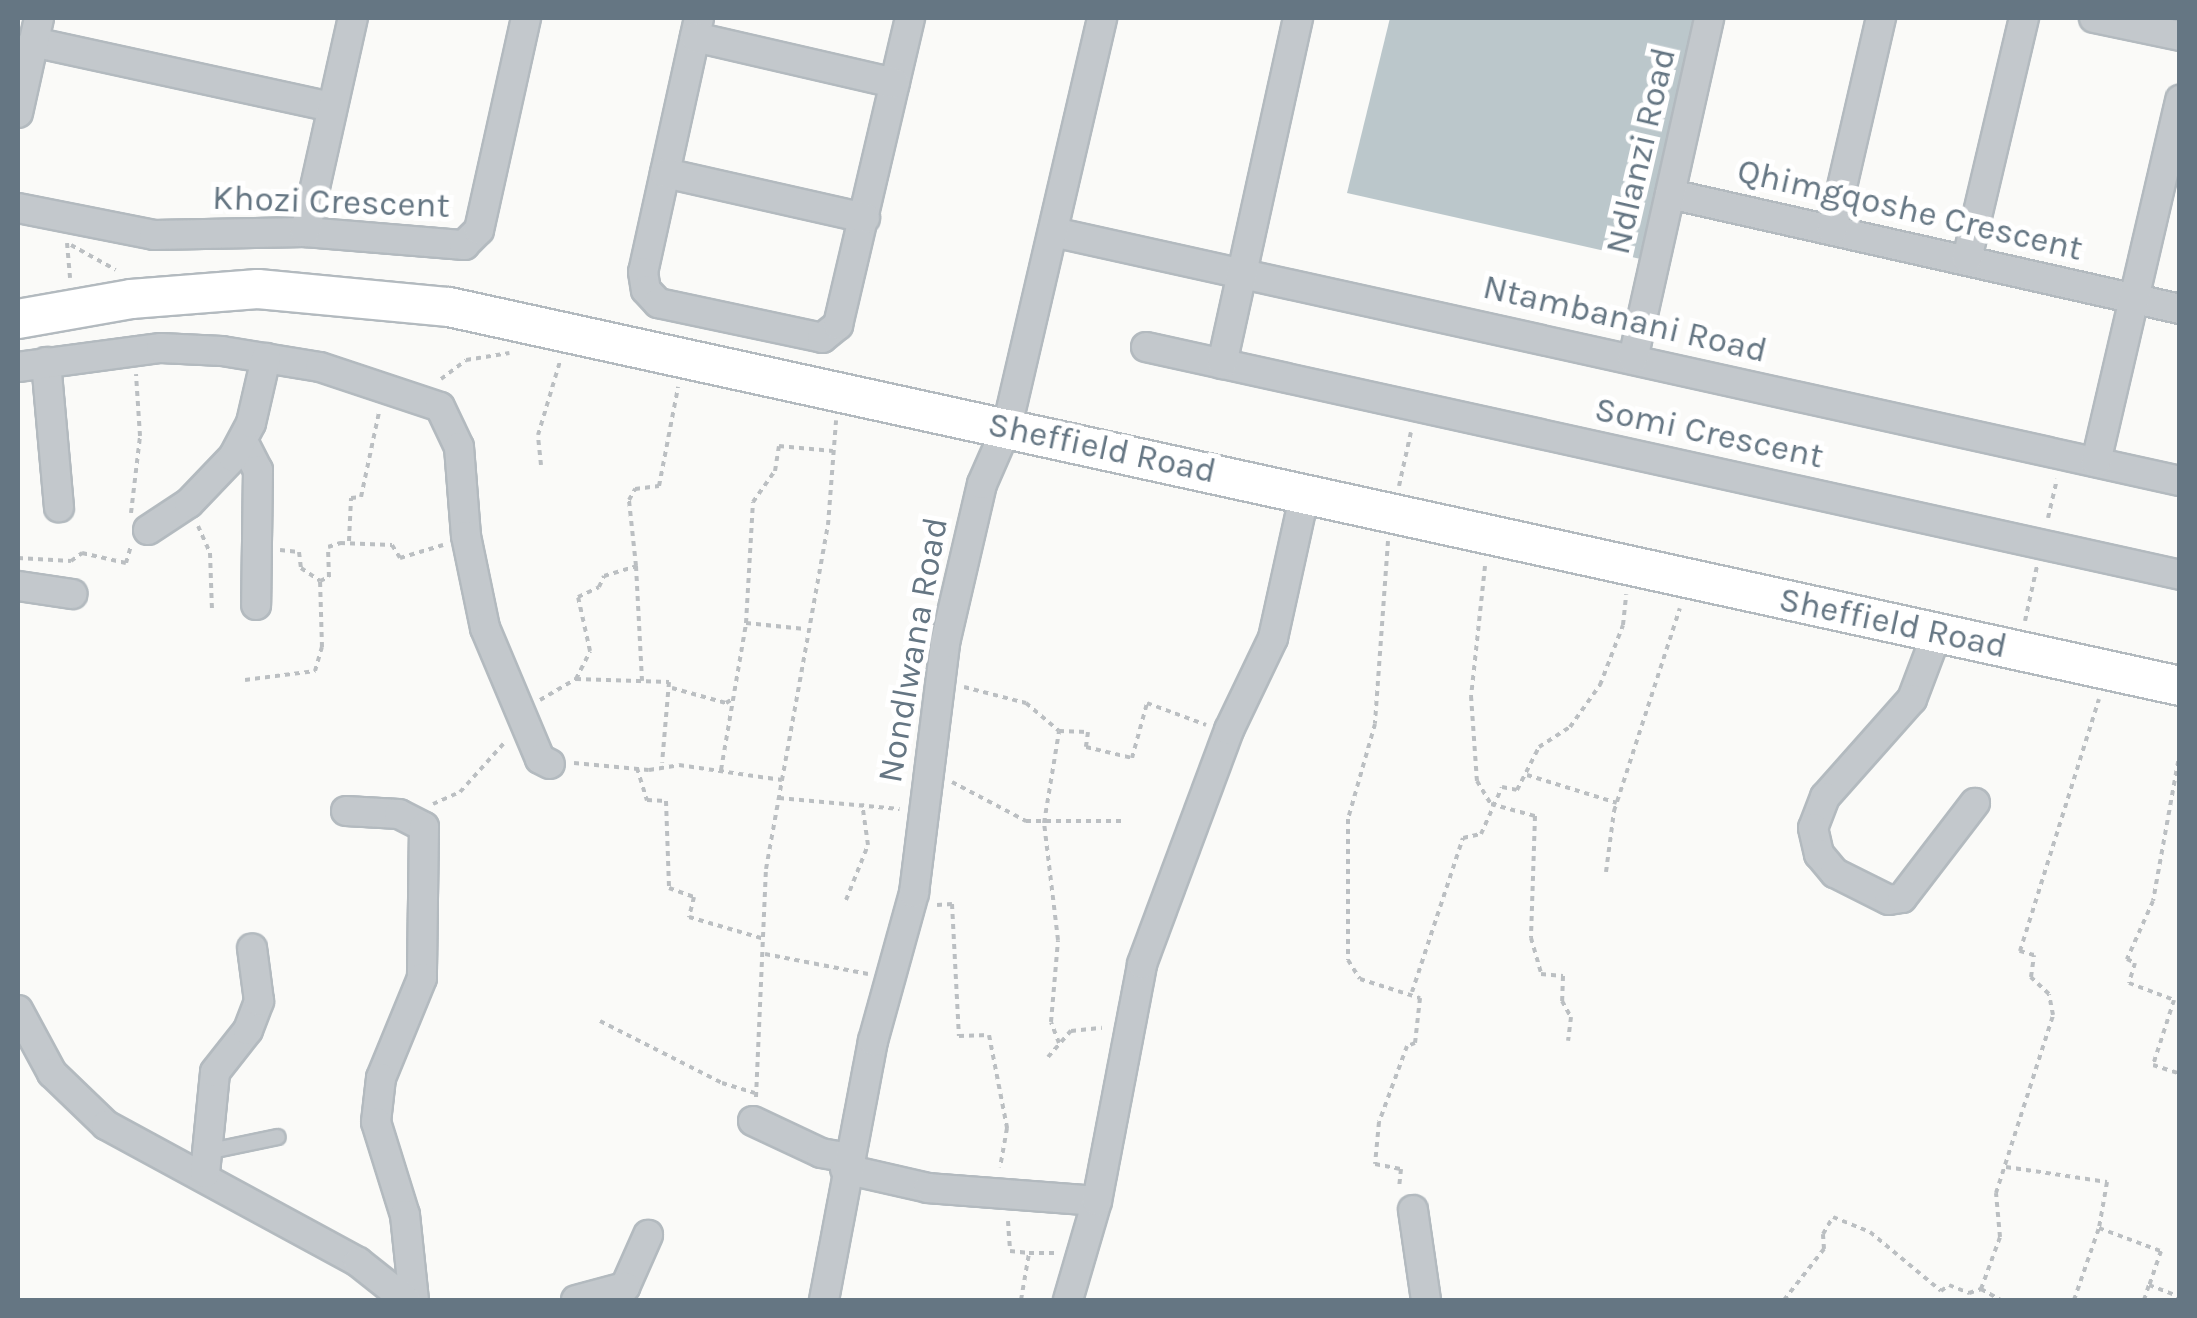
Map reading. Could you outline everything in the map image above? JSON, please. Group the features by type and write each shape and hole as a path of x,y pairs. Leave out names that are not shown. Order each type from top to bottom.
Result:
{"street":[{"path":"305,232 352,18"},
{"name":"Khozi Crescent","path":"18,208 154,235 305,232 448,247 472,240 526,18"},
{"path":"896,83 697,27 644,272 646,290 658,302 828,336 838,325 865,218 896,83 910,18"},
{"name":"Nondlwana Road","path":"824,1300 847,1163 911,910 939,684 975,507 1008,427 1102,18"},
{"path":"1222,364 1298,18"},
{"name":"Ndlanzi Road","path":"1633,359 1709,18"},
{"path":"1832,230 1881,18"},
{"path":"1967,258 2024,18"},
{"path":"2094,18 2180,36"},
{"path":"18,114 36,30 332,108"},
{"path":"2096,462 2180,100"},
{"path":"665,173 865,218"},
{"name":"Qhimgqoshe Crescent","path":"1670,194 2180,309"},
{"name":"Ntambanani Road","path":"1053,232 2180,480"},
{"name":"Sheffield Road","path":"18,320 130,299 258,288 385,297 1306,493 1396,502 1690,578 2180,686"},
{"name":"Somi Crescent","path":"1146,347 2180,576"},
{"path":"18,367 124,351 189,348 266,358 428,400 450,418 459,447 466,536 485,628 527,719 540,760 550,764"},
{"path":"148,530 190,503 243,441 266,358"},
{"path":"46,362 59,508"},
{"path":"243,441 258,470 256,605"},
{"path":"1068,1300 1096,1201 1142,964 1229,730 1282,610 1306,493"},
{"path":"18,586 72,594"},
{"path":"1936,632 1912,699 1825,797 1813,828 1818,854 1836,873 1890,900 1902,898 1917,887 1975,802"},
{"path":"346,811 420,821 422,978 381,1078 376,1122 405,1215 414,1300"},
{"path":"208,1162 215,1072 248,1030 259,1001 252,948"},
{"path":"18,1010 52,1073 81,1104 131,1142 208,1162 358,1262 406,1300"},
{"path":"753,1121 820,1153 928,1188 1096,1201"},
{"path":"1413,1210 1426,1300"},
{"path":"576,1300 633,1294 648,1236"}],"lane":[{"path":"208,1162 278,1138"}],"path":[{"path":"47,214 67,243 128,277"},
{"path":"67,243 70,286"},
{"path":"428,400 441,378 466,360 512,352 516,342"},
{"path":"18,558 57,562 80,559 82,553 126,564 136,534 148,530 130,512 140,436 135,363 125,361 124,351"},
{"path":"541,465 538,435 564,352"},
{"path":"642,682 629,500 635,489 658,486 678,378"},
{"path":"349,540 351,498 361,498 387,387"},
{"path":"1413,1210 1397,1184 1400,1169 1375,1164 1379,1122 1407,1046 1415,1042 1420,998 1412,992 1360,980 1348,960 1348,819 1378,702 1379,602 1416,407"},
{"path":"753,1121 765,954 766,869 820,552 838,412"},
{"path":"721,770 746,623 753,502 775,471 778,446 833,451"},
{"path":"190,503 210,553 212,609"},
{"path":"256,524 278,527 276,546 299,552 302,568 320,581"},
{"path":"320,581 329,577 328,548 349,540 366,548 392,545 400,558 466,536"},
{"path":"1486,558 1470,696 1477,780 1492,804 1535,816 1531,938 1541,974 1563,976 1562,1000 1571,1017 1568,1041"},
{"path":"420,821 439,796 460,792 490,754 576,679 590,650 578,597 599,588 604,576 636,566"},
{"path":"1606,872 1617,803 1690,578"},
{"path":"246,680 315,671 322,647 316,611 320,581"},
{"path":"1412,992 1463,838 1481,834 1502,787 1517,790 1539,747 1570,727 1606,674 1623,625 1626,588"},
{"path":"746,623 807,629"},
{"path":"576,679 669,682 672,688 662,765"},
{"path":"939,684 1009,696 1060,731 1088,732 1086,747 1132,758 1147,703 1229,730"},
{"path":"672,688 726,703 734,698"},
{"path":"1981,1289 2000,1237 1996,1193 2053,1015 2049,994 2030,977 2034,955 2020,951 2100,694"},
{"path":"1059,1044 1051,1022 1058,940 1044,823 1060,731"},
{"path":"2174,1000 2129,984 2135,963 2127,960 2153,901 2180,751"},
{"path":"550,764 637,768 662,765 782,780"},
{"path":"637,768 647,800 666,802 669,888 694,898 689,917 765,939"},
{"path":"926,772 1019,819 1044,823 1122,822"},
{"path":"1527,775 1617,803"},
{"path":"778,798 862,803 923,812"},
{"path":"846,900 868,845 862,803"},
{"path":"911,910 952,904 959,1036 990,1035 1007,1128 1000,1170 1010,1251 1079,1258"},
{"path":"765,954 892,980"},
{"path":"2180,994 2174,1000 2153,1065 2180,1074"},
{"path":"600,1022 722,1083 755,1093"},
{"path":"1048,1056 1084,1028 1127,1030"},
{"path":"2006,1167 2108,1182 2099,1228 2074,1300"},
{"path":"1784,1300 1824,1249 1823,1234 1833,1217 1870,1232 1942,1292"},
{"path":"2099,1228 2160,1250 2144,1300"},
{"path":"968,1300 1020,1300 1030,1253"},
{"path":"1938,1300 1948,1285 1969,1293 1981,1289 2001,1300"},
{"path":"2149,1285 2180,1297"}],"shaded area":[{"path":"1390,18 1698,18 1645,260 1347,193"}]}
